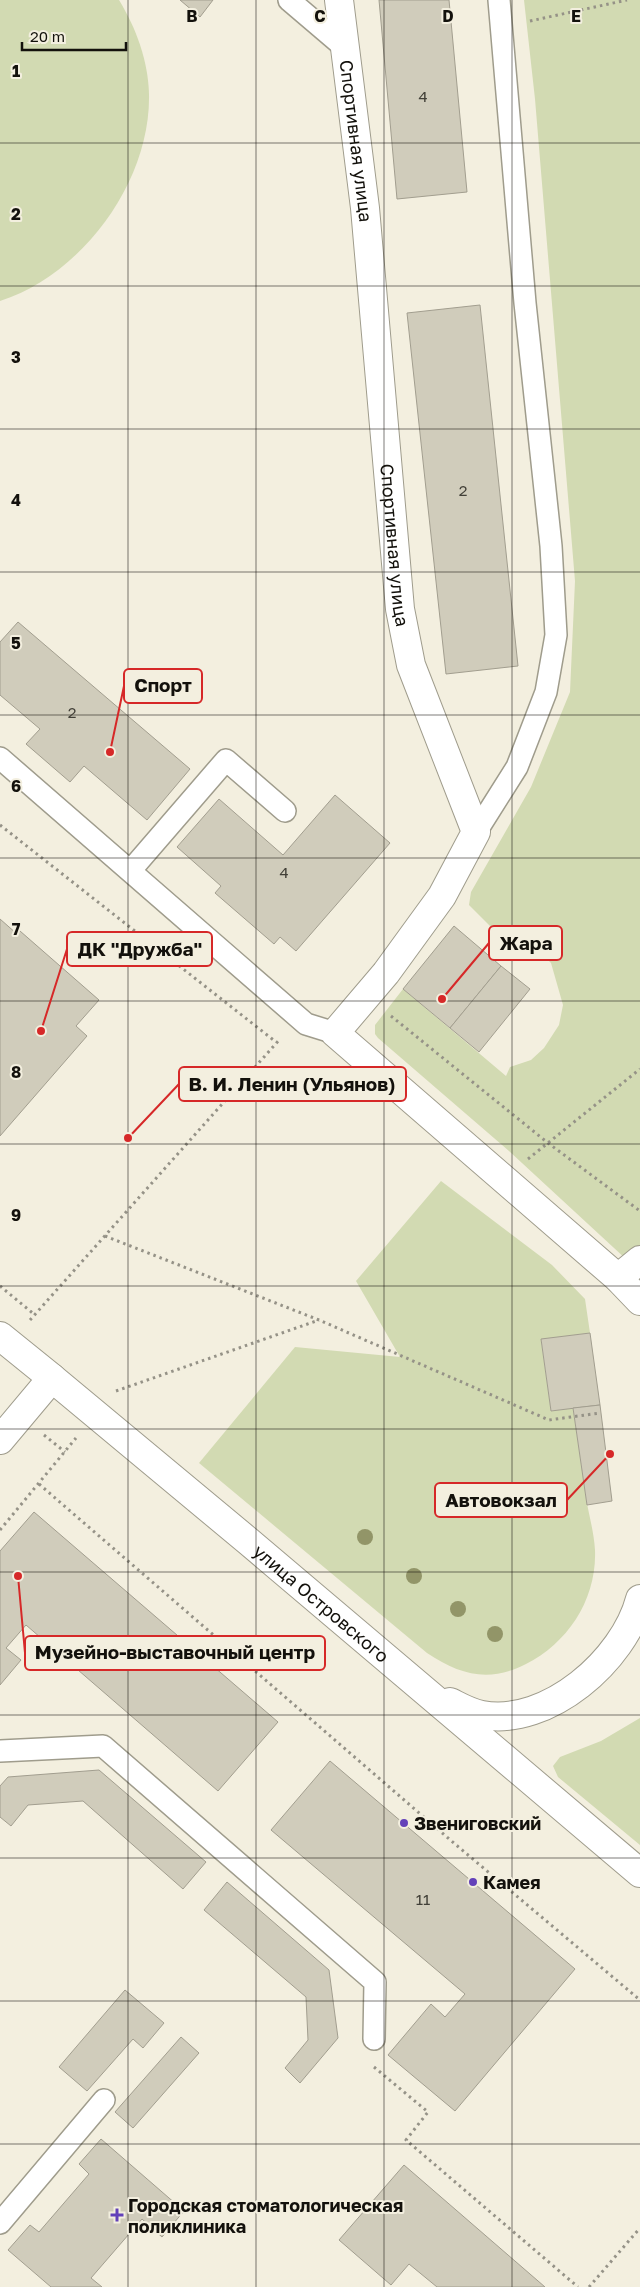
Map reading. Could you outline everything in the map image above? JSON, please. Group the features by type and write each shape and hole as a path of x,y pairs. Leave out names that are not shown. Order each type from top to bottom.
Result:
{"street":[{"name":"Спортивная улица","path":"339,0 343,46 365,208 400,609 411,665 476,832"},
{"path":"476,832 442,896 368,996 335,1032 618,1278 640,1301"},
{"path":"618,1278 640,1260"},
{"name":"улица Островского","path":"0,1336 96,1414 640,1873"},
{"path":"0,1440 52,1378"},
{"path":"414,1681 463,1709 482,1715 511,1715 537,1710 578,1686 597,1669 618,1645 637,1610 640,1599"}],"lane":[{"path":"289,0 343,46"},
{"path":"476,832 517,767 546,692 556,635 551,546 498,0"},
{"path":"0,758 306,1024 335,1032"},
{"path":"131,870 226,760 285,811"},
{"path":"0,1751 103,1746 375,1982 374,2038"},
{"path":"0,2223 104,2100"}],"path":[{"path":"501,27 627,0"},
{"path":"0,825 276,1042 35,1315 0,1286"},
{"path":"368,996 548,1142 640,1211"},
{"path":"504,1178 640,1069"},
{"path":"105,1236 319,1320 550,1420 600,1412"},
{"path":"0,1530 118,1390 319,1320"},
{"path":"39,1484 455,1844 640,2000"},
{"path":"374,2038 372,2066 428,2112 406,2140 578,2287"},
{"path":"589,2287 640,2228"}],"green space":[{"path":"0,0 119,0 131,22 144,57 149,94 147,127 138,159 124,191 106,220 84,247 58,270 30,288 0,301"},
{"path":"524,0 640,0 640,1272 509,1151 375,1034 375,1025 403,989 506,1076 510,1067 531,1060 544,1048 559,1025 563,1005 551,963 526,938 494,930 469,905 471,892 531,787 570,692 575,581 535,99"},
{"path":"441,1181 552,1265 585,1299 590,1333 541,1340 551,1411 573,1408 595,1550 591,1586 577,1618 555,1644 526,1664 512,1670 487,1675 475,1674 451,1667 427,1653 199,1463 295,1347 400,1357 356,1281"},
{"path":"640,1718 640,1845 558,1777 553,1766 560,1757 601,1741"}],"building":[{"path":"180,0 213,0 200,17"},
{"path":"379,0 449,0 467,192 397,199"},
{"path":"480,305 518,666 446,674 407,313"},
{"path":"18,622 190,769 147,820 84,766 70,782 26,744 40,729 0,695 0,642"},
{"path":"335,795 390,843 296,951 280,937 274,944 215,893 221,886 177,847 219,799 283,855"},
{"path":"0,919 17,934 20,931 99,1000 76,1026 87,1036 0,1136"},
{"path":"454,926 501,966 450,1028 403,989"},
{"path":"501,966 530,989 479,1052 450,1028"},
{"path":"590,1333 600,1405 551,1411 541,1339"},
{"path":"600,1405 612,1501 587,1505 573,1408"},
{"path":"34,1512 278,1722 218,1791 26,1625 6,1648 21,1660 0,1685 0,1551"},
{"path":"330,1761 575,1969 455,2111 388,2055 431,2004 445,2017 465,1994 271,1830"},
{"path":"99,1770 206,1862 183,1889 83,1801 28,1805 11,1826 0,1817 0,1786 8,1777"},
{"path":"227,1882 329,1970 338,2038 300,2083 285,2068 308,2040 306,1997 204,1910"},
{"path":"125,1990 164,2023 143,2048 133,2039 87,2091 59,2067"},
{"path":"181,2037 199,2053 133,2128 115,2112"},
{"name":"Городская стоматологическая поликлиника","path":"101,2139 184,2211 162,2237 142,2219 91,2278 102,2287 51,2287 8,2250 30,2225 39,2232 89,2174 79,2164"},
{"path":"404,2165 545,2287 437,2287 409,2264 391,2285 339,2240"}],"place":[{"name":"Спорт","path":"110,752"},
{"name":"Жара","path":"442,999"},
{"name":"ДК \"Дружба\"","path":"41,1031"},
{"name":"В. И. Ленин (Ульянов)","path":"128,1138"},
{"name":"Автовокзал","path":"610,1454"},
{"name":"Музейно-выставочный центр","path":"18,1576"},
{"name":"Звениговский","path":"404,1823"},
{"name":"Камея","path":"473,1882"},
{"name":"Городская стоматологическая поликлиника","path":"117,2215"}]}
